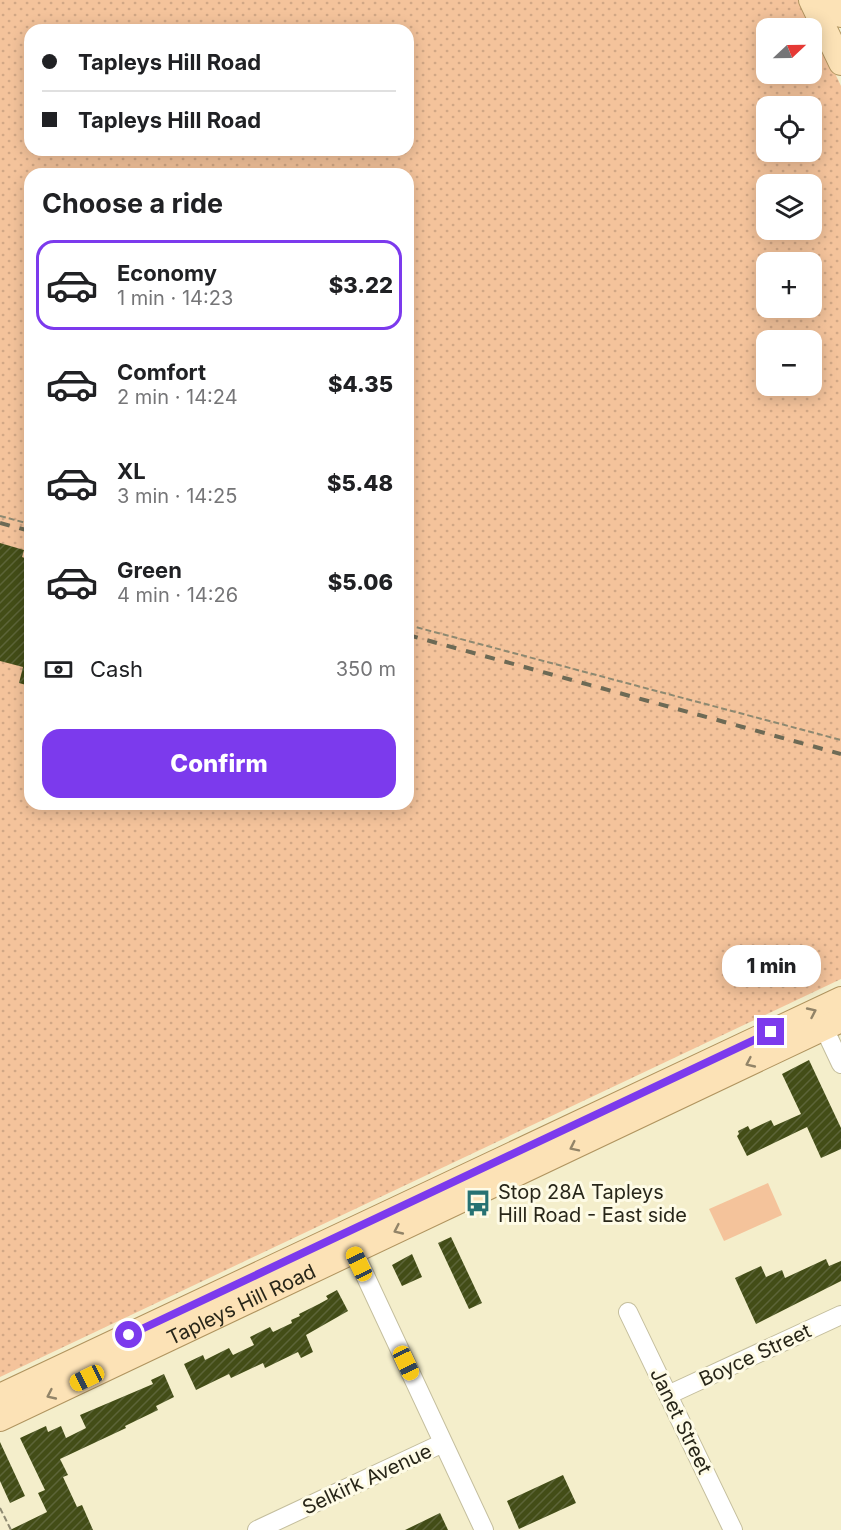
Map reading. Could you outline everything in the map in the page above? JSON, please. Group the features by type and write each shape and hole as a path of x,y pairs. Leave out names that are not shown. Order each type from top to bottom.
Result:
{"main road":[{"path":"811,0 841,63"},
{"path":"834,0 841,15"},
{"name":"Tapleys Hill Road","path":"0,1419 841,999"},
{"name":"Tapleys Hill Road","path":"0,1396 349,1243 832,1024"}],"street":[{"path":"832,1024 841,1064"},
{"path":"349,1243 484,1530"},
{"name":"Janet Street","path":"628,1312 733,1530"},
{"name":"Boyce Street","path":"668,1395 841,1315"},
{"name":"Selkirk Avenue","path":"258,1530 443,1443"}],"path":[{"path":"0,516 24,522"},
{"path":"414,627 841,740"},
{"path":"0,1508 11,1530"}],"shaded area":[{"path":"0,0 800,0 809,18 756,18 756,84 822,84 822,46 841,86 841,979 0,1377"},
{"path":"768,1183 782,1215 724,1241 709,1209"}],"building":[{"path":"0,543 24,550 22,557 24,558 24,684 19,683 23,667 0,661"},
{"path":"809,1060 841,1128 841,1149 821,1158 807,1127 747,1156 737,1136 738,1131 748,1126 750,1130 771,1120 774,1126 801,1114 782,1074"},
{"path":"451,1237 482,1303 469,1309 438,1243"},
{"path":"412,1254 422,1277 402,1286 392,1265"},
{"path":"826,1259 829,1266 841,1261 841,1281 756,1324 735,1278 761,1266 766,1277 782,1270 785,1278"},
{"path":"337,1290 348,1311 306,1335 313,1352 301,1358 298,1352 265,1368 263,1363 231,1378 229,1374 196,1390 184,1364 203,1355 205,1360 229,1348 233,1355 254,1345 250,1337 270,1327 273,1332 292,1323 291,1320 300,1316 299,1314 328,1299 326,1296"},
{"path":"164,1374 174,1397 156,1406 158,1410 125,1426 126,1428 60,1459 68,1475 63,1477 77,1507 82,1505 93,1530 10,1530 47,1512 38,1493 45,1490 20,1438 46,1426 48,1432 61,1426 66,1438 86,1428 80,1415 153,1384 151,1380"},
{"path":"0,1442 25,1496 10,1503 0,1481"},
{"path":"563,1475 576,1503 519,1529 507,1501"},
{"path":"440,1513 448,1530 405,1530"}],"railway":[{"path":"0,523 24,529"},
{"path":"414,637 841,754"}],"place":[{"name":"Stop 28A Tapleys Hill Road - East side","path":"478,1203"}],"route":[{"path":"129,1335 771,1032"}]}
